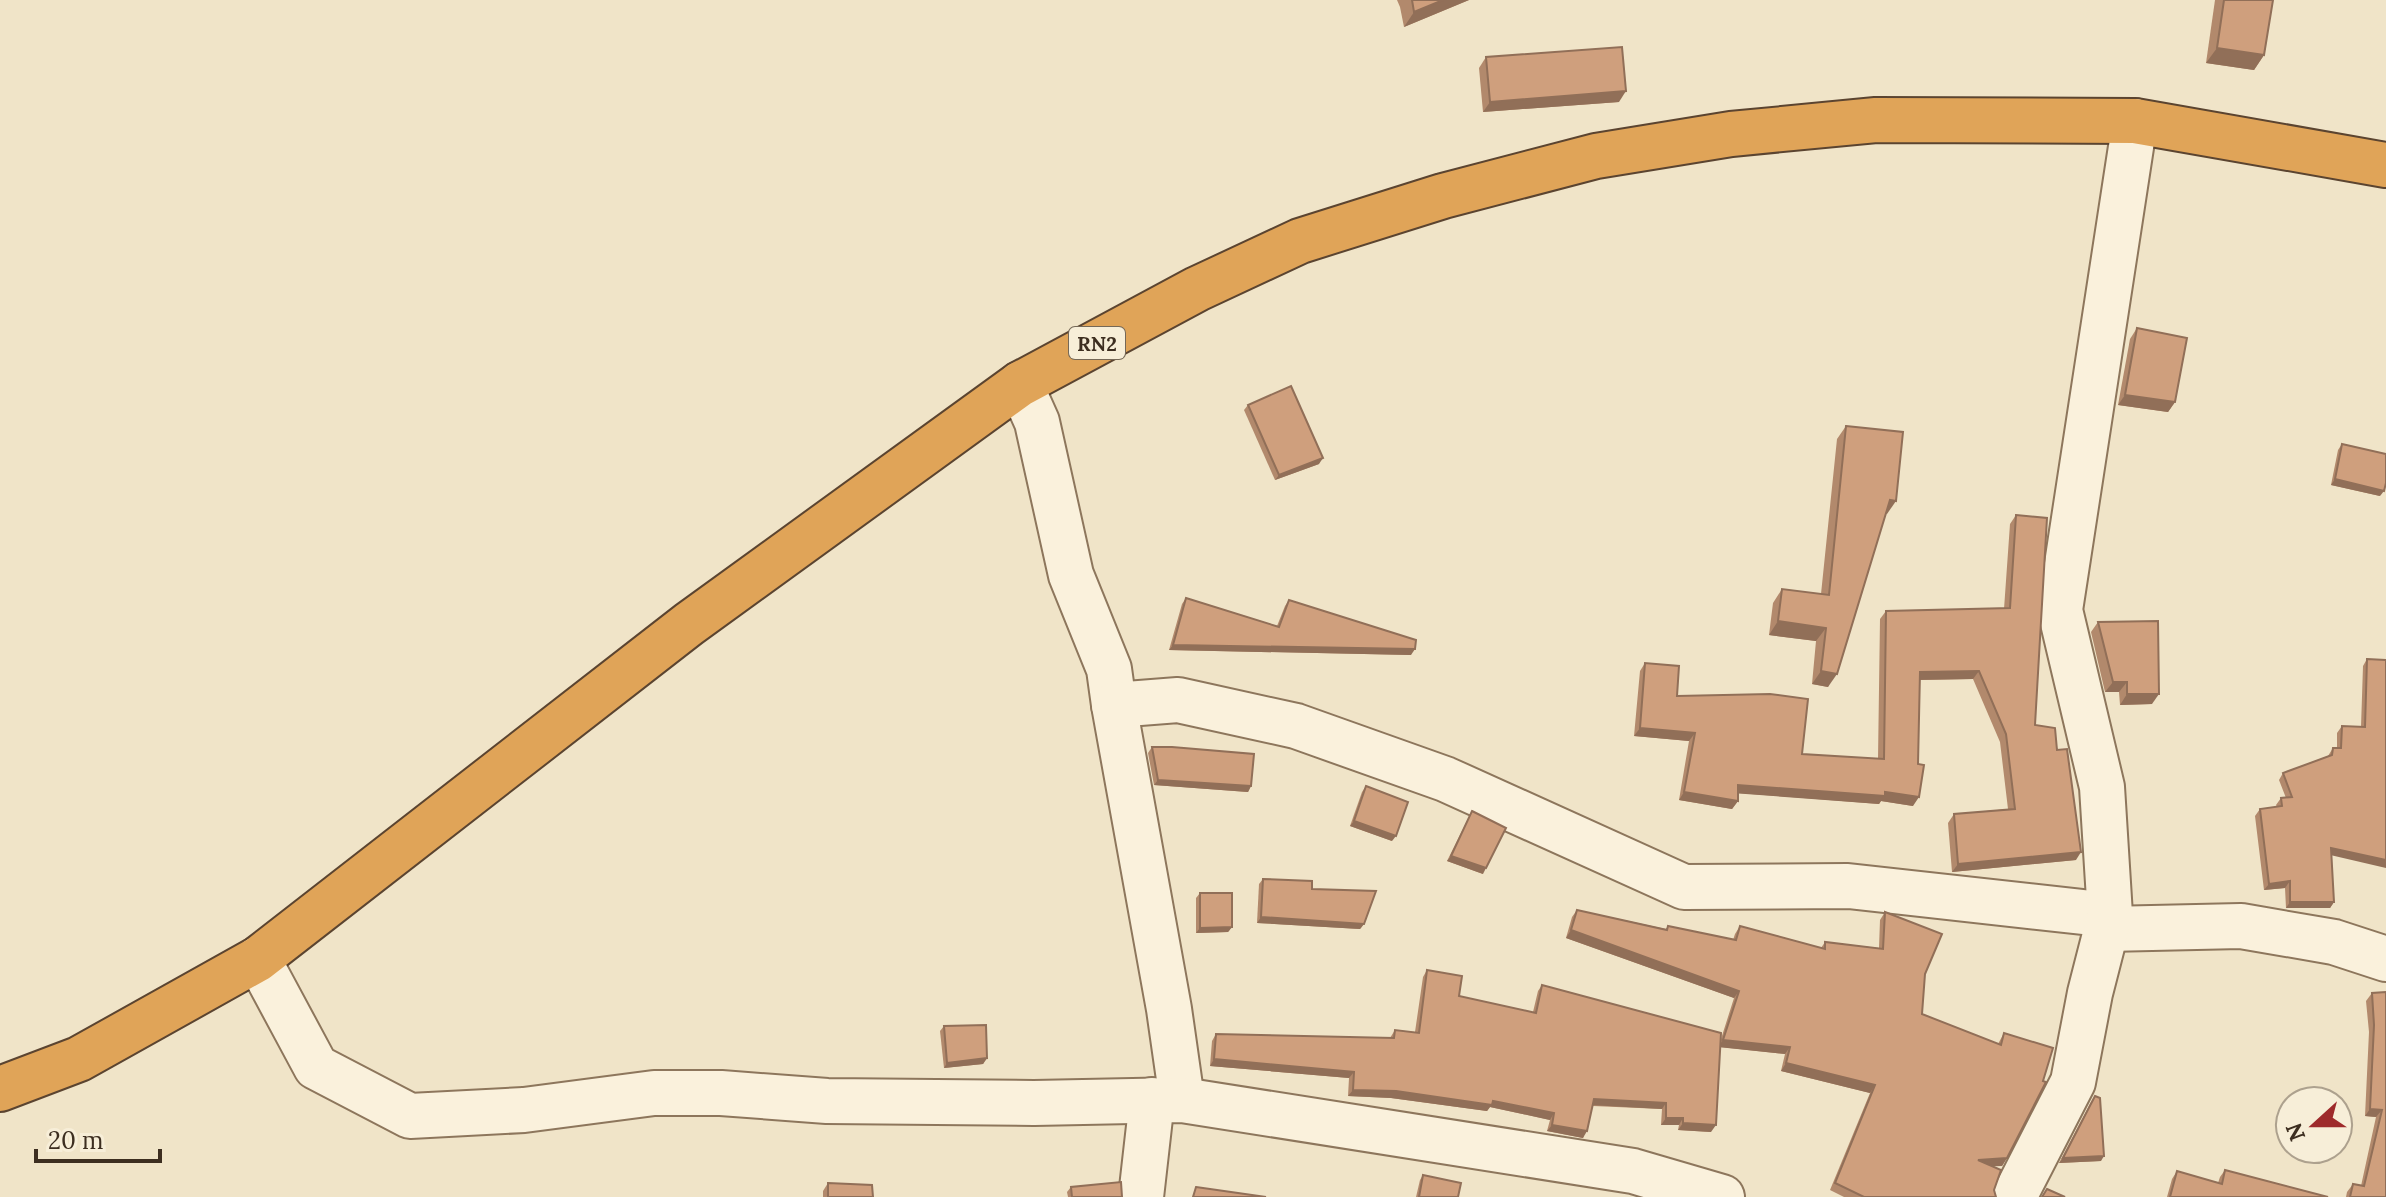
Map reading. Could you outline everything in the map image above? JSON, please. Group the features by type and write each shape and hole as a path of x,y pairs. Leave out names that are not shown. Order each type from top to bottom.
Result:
{"highway":[{"name":"RN2","path":"0,1089 79,1059 258,959 689,624 1020,384 1197,289 1300,241 1443,196 1596,156 1731,134 1876,120 2135,121 2386,165"}],"street":[{"path":"2014,1197 2073,1082 2090,993 2109,922 2102,787 2060,610 2135,121"},
{"path":"1020,384 1037,422 1071,575 1109,669 1169,1009 1167,1100 1141,1197"},
{"path":"1114,705 1178,700 1296,726 1445,779 1684,887 1848,886 2109,922 2241,926 2334,942 2386,959"},
{"path":"258,959 316,1067 410,1116 524,1110 654,1093 721,1093 827,1101 1034,1103 1167,1100 1633,1171 1722,1197"}],"building":[{"path":"1412,0 1443,0 1414,12"},
{"path":"2224,0 2273,0 2264,55 2217,48"},
{"path":"1622,47 1626,91 1490,102 1486,57"},
{"path":"2137,328 2187,338 2175,402 2125,395"},
{"path":"1291,386 1323,458 1279,475 1248,405"},
{"path":"1846,426 1903,432 1896,501 1890,500 1837,674 1821,671 1826,628 1778,621 1782,589 1829,595"},
{"path":"2342,444 2386,454 2384,491 2335,479"},
{"path":"2016,515 2047,518 2035,725 2055,728 2057,750 2067,749 2081,852 1958,864 1954,814 2015,809 2006,734 1979,671 1920,672 1918,764 1924,765 1919,797 1885,792 1885,796 1738,785 1738,801 1684,792 1695,733 1640,728 1645,663 1679,666 1677,696 1770,694 1808,699 1802,754 1884,759 1886,611 2010,608"},
{"path":"1186,598 1279,627 1289,600 1416,640 1415,649 1173,645"},
{"path":"2158,621 2159,694 2127,694 2127,682 2113,682 2098,622"},
{"path":"2367,659 2386,660 2386,860 2331,848 2334,902 2290,902 2290,881 2269,884 2260,809 2282,806 2281,798 2292,797 2283,773 2332,755 2333,748 2341,748 2342,726 2365,727"},
{"path":"1152,747 1254,754 1251,786 1158,780"},
{"path":"1366,786 1408,802 1396,836 1354,821"},
{"path":"1472,811 1506,828 1486,868 1451,856"},
{"path":"1263,879 1312,881 1312,889 1376,891 1364,924 1261,917"},
{"path":"1200,893 1232,893 1232,927 1200,928"},
{"path":"1577,910 1667,930 1668,926 1736,940 1740,926 1825,949 1825,942 1883,949 1885,912 1942,934 1925,974 1922,1014 2001,1045 2004,1033 2053,1048 2043,1081 2046,1082 2007,1158 1978,1160 2001,1170 1994,1190 1996,1197 1864,1197 1835,1183 1875,1085 1786,1063 1790,1047 1723,1040 1739,991 1571,930"},
{"path":"1427,970 1462,976 1459,996 1536,1013 1542,985 1721,1033 1716,1125 1683,1123 1683,1118 1666,1118 1666,1103 1594,1099 1587,1131 1552,1125 1554,1113 1493,1101 1492,1105 1396,1091 1353,1090 1354,1072 1214,1059 1216,1034 1394,1038 1395,1030 1419,1033"},
{"path":"2386,992 2386,1197 2350,1197 2353,1184 2364,1186 2382,1110 2370,1109 2374,1025 2372,993"},
{"path":"986,1025 987,1058 947,1063 944,1026"},
{"path":"2095,1096 2100,1098 2104,1156 2063,1158"},
{"path":"2225,1170 2328,1197 2170,1197 2177,1171 2222,1184"},
{"path":"1423,1175 1461,1183 1458,1197 1419,1197"},
{"path":"1121,1182 1122,1197 1072,1197 1071,1187"},
{"path":"828,1183 872,1185 873,1197 828,1197"},
{"path":"1196,1187 1266,1197 1193,1197"},
{"path":"2047,1189 2065,1197 2042,1197"}]}
